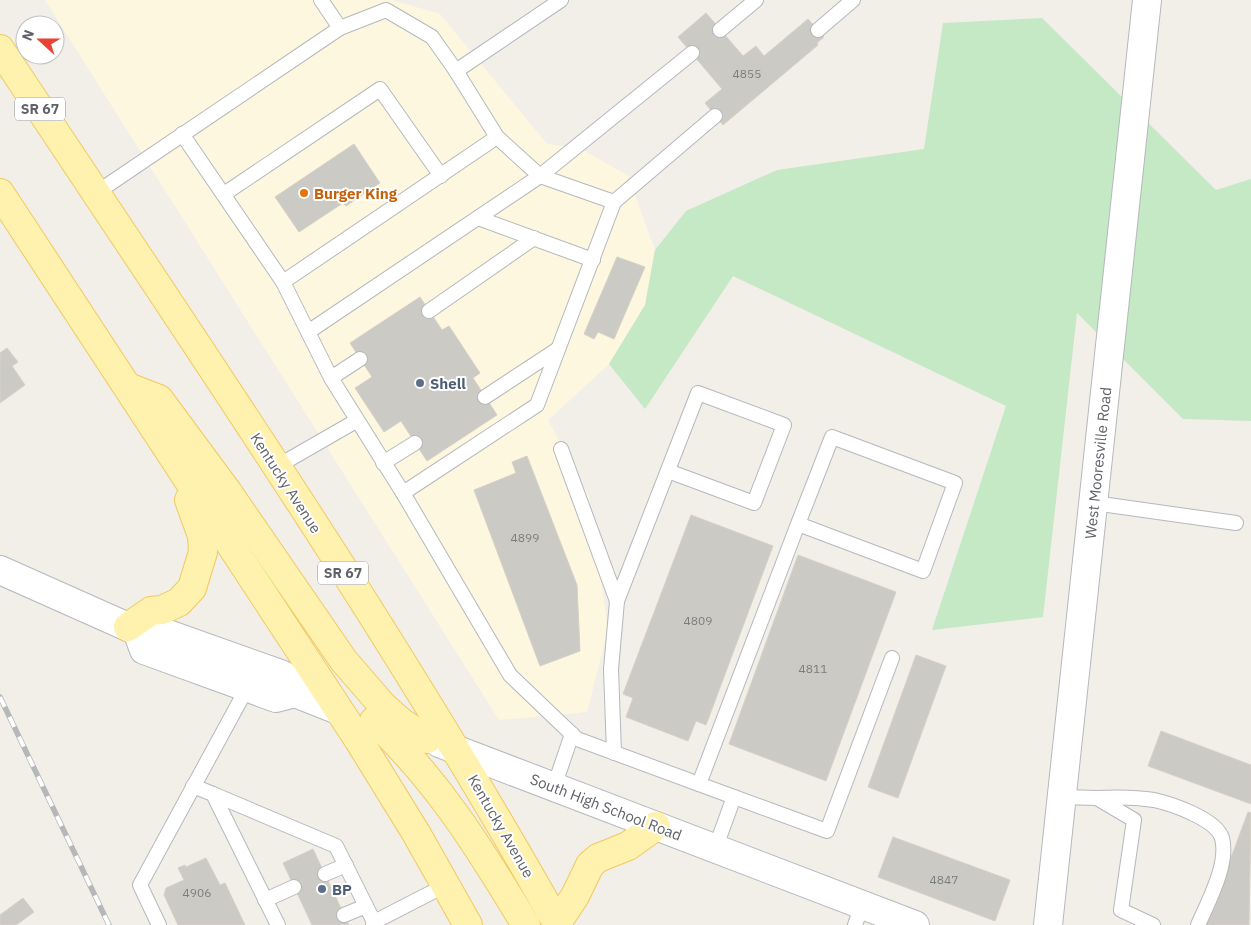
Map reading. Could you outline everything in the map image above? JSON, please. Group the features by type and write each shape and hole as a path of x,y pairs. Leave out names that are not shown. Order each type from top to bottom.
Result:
{"main road":[{"name":"Kentucky Avenue","path":"0,48 276,467 457,749 558,924"},
{"path":"3,206 128,388 272,606 396,800 468,925"},
{"path":"128,388 159,399 227,491 344,661 383,706 401,722 427,739"},
{"path":"132,629 151,611 162,610 179,602 192,588 201,563 202,536 178,466"},
{"path":"374,722 416,763 464,826 526,925"},
{"path":"558,924 575,896 590,865 598,858 628,846 656,826"}],"street":[{"name":"West Mooresville Road","path":"1048,925 1147,0"},
{"path":"0,570 132,629 148,627 283,675 295,693"},
{"name":"South High School Road","path":"132,629 144,650 276,698 295,693 338,710 457,749 715,849 859,915 901,923"}],"lane":[{"path":"321,0 340,28"},
{"path":"456,71 561,0"},
{"path":"720,30 756,0"},
{"path":"818,30 853,0"},
{"path":"96,193 340,28 386,10 432,37 456,71 497,137 540,176 614,202"},
{"path":"308,332 540,176 692,53"},
{"path":"224,194 380,89 441,176"},
{"path":"403,493 537,405 614,202 715,116"},
{"path":"182,134 283,282 330,378 403,493 510,675 577,739 828,831 892,658"},
{"path":"283,282 497,137"},
{"path":"478,218 592,260"},
{"path":"429,311 534,238"},
{"path":"486,397 558,349"},
{"path":"330,378 360,359"},
{"path":"614,753 611,669 617,601 698,393 784,425 754,503 668,471"},
{"path":"276,467 356,421"},
{"path":"699,784 798,524 832,437 955,483 922,571 798,524"},
{"path":"383,463 415,442"},
{"path":"561,449 617,601"},
{"path":"1094,503 1236,523"},
{"path":"159,925 140,885 247,688"},
{"path":"554,787 572,734"},
{"path":"193,786 336,846 373,924 446,885"},
{"path":"213,794 278,925"},
{"path":"715,849 734,797"},
{"path":"1063,797 1155,800 1206,819 1216,828 1222,837 1223,850 1218,878 1198,925"},
{"path":"1097,798 1134,820 1121,910 1153,925"},
{"path":"325,874 346,865"},
{"path":"266,900 294,887"},
{"path":"344,915 366,906"}],"shaded area":[{"path":"45,0 392,0 440,14 547,144 582,149 628,176 655,250 645,305 609,364 548,420 589,497 608,629 587,712 499,720 65,32 65,15 54,15"}],"green space":[{"path":"1042,18 1216,190 1251,179 1251,421 1183,419 1077,313 1043,617 932,630 1006,406 733,276 645,409 609,364 645,305 655,250 686,211 777,170 924,149 943,23"}],"building":[{"path":"706,13 743,56 756,46 764,56 808,19 824,37 817,43 818,45 723,125 705,103 722,89 678,37"},
{"path":"354,144 380,183 346,206 343,203 299,232 275,197"},
{"path":"617,257 645,267 614,339 598,332 594,339 584,334"},
{"name":"Shell","path":"420,297 442,330 449,326 480,373 473,378 497,415 427,461 401,421 384,432 355,388 372,377 350,343"},
{"path":"7,348 18,362 12,366 25,385 0,403 0,353"},
{"path":"527,456 577,585 580,651 540,666 474,490 516,473 512,462"},
{"path":"691,515 773,546 706,725 696,721 688,741 626,717 633,698 623,694"},
{"path":"798,555 896,592 826,781 729,744"},
{"path":"916,655 946,666 898,798 868,787"},
{"path":"1161,731 1251,765 1251,804 1148,766"},
{"path":"1248,812 1251,813 1249,925 1206,925"},
{"path":"893,837 1010,880 995,921 878,877"},
{"path":"313,849 349,925 312,925 283,863"},
{"path":"206,858 220,885 225,883 245,925 178,925 164,895 166,888 184,880 178,868 185,865 186,867"},
{"path":"23,898 34,912 16,925 0,925 0,915"}],"railway":[{"path":"0,697 109,925"}],"place":[{"name":"Burger King","path":"304,193"},
{"name":"Shell","path":"420,383"},
{"name":"BP","path":"322,889"}]}
